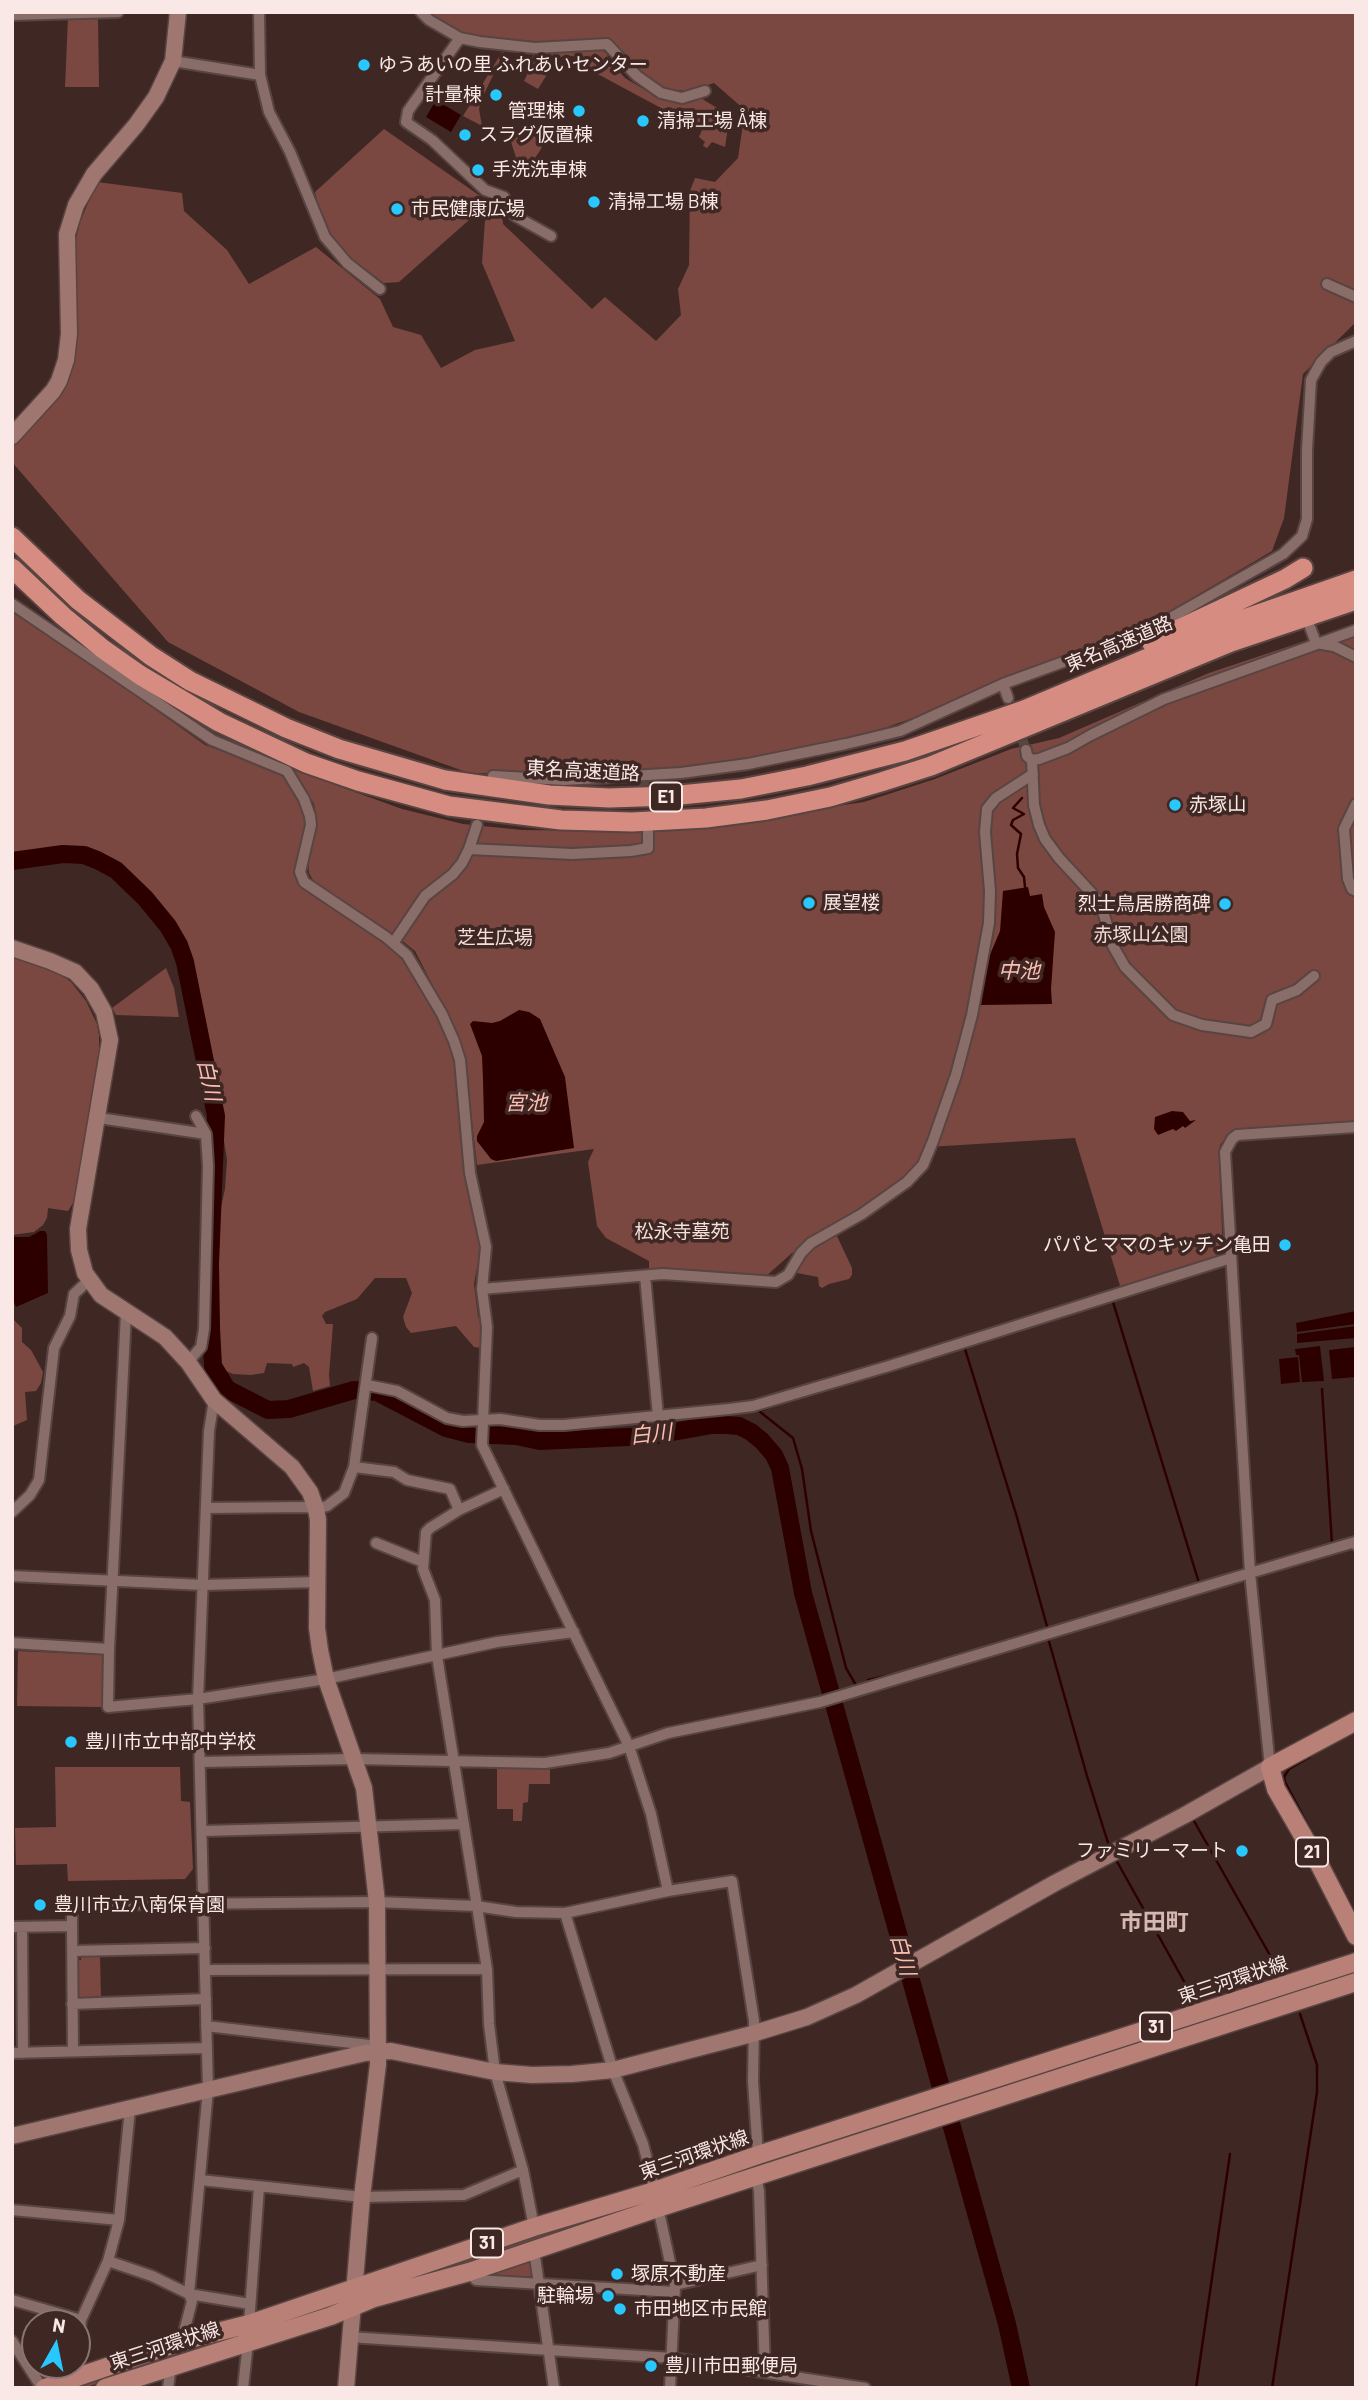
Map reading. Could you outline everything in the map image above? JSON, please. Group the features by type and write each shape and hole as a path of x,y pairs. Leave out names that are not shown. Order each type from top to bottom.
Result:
{"highway":[{"name":"東名高速道路","path":"12,537 48,573 115,631 190,681 286,728 339,749 445,780 549,795 609,798 670,796 741,789 807,776 905,751 1016,704 1356,580"},
{"path":"1016,704 1054,690 1285,579 1291,562"},
{"name":"E1","path":"12,568 63,616 140,675 219,722 306,763 369,785 449,806 561,820 632,822 706,818 767,810 830,797 881,782 931,766 1242,638 1356,600"}],"main road":[{"path":"1269,1767 1356,1721"},
{"name":"21","path":"1269,1767 1276,1789 1356,1936"},
{"name":"東三河環状線","path":"91,2367 186,2340 249,2333 352,2308 374,2298 469,2272 534,2250 758,2155 1356,1962"},
{"name":"東三河環状線","path":"105,2388 171,2367 354,2287 534,2227 755,2176 1356,1982"},
{"name":"東三河環状線","path":"43,2388 60,2379"}],"street":[{"path":"12,15 118,12"},
{"path":"12,436 53,391 63,371 69,334 67,234 76,205 94,174 156,97 173,61 178,12"},
{"path":"259,12 260,75 269,112 290,152 325,237 347,263 380,289"},
{"path":"421,12 429,20 460,38 502,46 535,48 607,44 636,76 662,93 682,98 705,91"},
{"path":"460,38 408,111 406,122 432,140 485,190 503,197 515,216 551,236"},
{"path":"173,61 260,75"},
{"path":"1326,284 1356,297"},
{"path":"493,776 564,780 643,779 748,764 900,730 1003,684 1129,638 1291,562 1307,519 1311,380 1321,362 1331,352 1356,341"},
{"path":"12,604 212,740 287,771 304,799 310,816 311,825 300,872 304,882 394,942 407,955 448,1026 460,1060 470,1173 486,1247 482,1289 487,1327 482,1445 629,1746 651,1814 668,1891"},
{"path":"1310,627 1316,643"},
{"path":"1314,976 1297,990 1272,1000 1266,1024 1251,1032 1202,1025 1173,1015 1125,967 1113,946 1103,911 1096,898 1045,839 1034,805 1029,755 1068,748 1164,699 1356,630"},
{"path":"1316,643 1334,646 1356,657"},
{"path":"1003,684 1016,704"},
{"path":"482,1289 663,1275 776,1282 783,1279 811,1243 862,1214 907,1182 923,1164 956,1075 975,1003 989,923 986,813 989,804 996,797 1033,774"},
{"path":"1356,804 1344,829 1348,879 1352,889 1356,891"},
{"path":"394,942 425,896 453,874 470,849 477,825"},
{"path":"470,849 572,854 631,851 648,848 648,832"},
{"path":"12,948 75,972 91,989 104,1012 110,1040 78,1240 81,1263 89,1280 101,1295 165,1337 188,1362 214,1400 292,1467 310,1492 316,1509 317,1628 326,1679 364,1788 377,1902 378,2064 362,2197 346,2388"},
{"path":"188,1362 201,1347 204,1329 208,1166 206,1133 195,1116"},
{"path":"99,1118 206,1133"},
{"path":"12,2136 377,2052 391,2051 495,2072 572,2074 613,2070 752,2034 807,2017 856,1995 915,1960 1269,1767 1251,1573 1225,1152 1231,1139 1237,1135 1356,1127"},
{"path":"367,1385 397,1391 447,1418 463,1421 500,1419 540,1425 564,1425 753,1406 1231,1258"},
{"path":"645,1276 658,1416"},
{"path":"12,1512 30,1496 39,1480 54,1348 70,1316 74,1294 89,1280"},
{"path":"126,1313 107,1707 198,1699 326,1679 497,1642 574,1632"},
{"path":"206,1508 316,1509 327,1506 344,1493 354,1467 372,1338"},
{"path":"186,2340 185,2328 192,2301 188,2294 208,2090 198,1699 209,1431 214,1400"},
{"path":"354,1467 394,1472 407,1480 450,1489 459,1510"},
{"path":"503,1489 459,1510 426,1532 423,1562 424,1577 435,1600 438,1656 487,1969 489,2024 495,2072 523,2170 534,2227"},
{"path":"201,1762 355,1759 545,1763 609,1752 668,1733 824,1701 1355,1542 1356,1545"},
{"path":"376,1543 423,1562"},
{"path":"12,1576 203,1585 318,1582"},
{"path":"12,1643 109,1649"},
{"path":"202,1831 464,1824"},
{"path":"73,2051 74,1905 377,1902 565,1913 668,1891 732,1881 754,2021 752,2034 758,2155"},
{"path":"565,1913 613,2070 643,2144 656,2200 675,2289 670,2388"},
{"path":"72,1926 17,1927 18,2053 206,2048"},
{"path":"73,1951 205,1948"},
{"path":"205,1970 487,1969"},
{"path":"72,2004 206,1999"},
{"path":"206,2026 369,2045 377,2052"},
{"path":"86,2309 108,2261 118,2220 130,2109"},
{"path":"200,2180 362,2197 464,2195 523,2170"},
{"path":"755,2176 759,2191 765,2371"},
{"path":"243,2388 259,2187"},
{"path":"12,2210 118,2220"},
{"path":"534,2250 554,2388"},
{"path":"108,2261 152,2276 188,2294 250,2304"},
{"path":"469,2272 476,2280 675,2289 762,2265"},
{"path":"12,2300 43,2309"},
{"path":"349,2337 672,2358 865,2388"},
{"path":"12,2341 43,2388"},
{"path":"168,2388 171,2367"}],"green space":[{"path":"426,12 1356,12 1356,322 1303,374 1284,518 1272,551 1145,626 1003,679 913,718 856,738 747,761 681,770 600,775 469,773 299,712 168,642 12,462 12,447 60,391 70,372 76,332 75,243 80,222 97,182 182,193 184,211 227,250 249,284 316,247 380,299 393,327 421,335 441,368 475,350 515,341 482,263 485,220 501,200 503,224 592,309 605,297 656,341 681,315 678,289 689,265 690,191 695,178 715,182 738,158 745,110 714,83 689,91 666,89 639,73 610,42 512,42 462,34"},
{"path":"68,18 98,18 99,87 65,87"},
{"path":"600,49 625,78 655,96 668,99 699,97 727,114 729,121 725,147 712,142 707,148 703,146 705,142 699,137 702,130 592,71 578,57 565,55 556,60 538,89 524,81 535,53"},
{"path":"502,52 504,53 481,100 479,109 482,126 463,116"},
{"name":"市民健康広場","path":"384,129 483,198 469,220 399,282 384,283 353,260 332,238 321,223 315,192"},
{"path":"523,129 540,138 543,143 527,170 519,166 511,142 512,134"},
{"path":"12,607 205,745 282,773 303,802 309,822 298,870 302,887 381,938 410,963 427,991 450,1045 459,1079 481,1246 474,1284 478,1316 483,1329 482,1348 474,1347 456,1326 411,1333 403,1317 412,1293 406,1278 375,1278 357,1299 325,1312 322,1316 326,1324 333,1324 330,1386 313,1391 309,1367 304,1363 293,1367 292,1364 267,1363 264,1373 251,1375 233,1374 219,1365 212,1265 214,1239 225,1189 227,1160 184,941 160,908 117,868 97,858 84,853 63,852 12,860"},
{"name":"赤塚山公園","path":"1356,624 1356,1122 1232,1130 1220,1145 1219,1152 1223,1255 1218,1259 1121,1289 1075,1138 928,1147 914,1170 835,1232 852,1268 852,1275 849,1279 822,1288 819,1286 818,1277 797,1273 797,1252 792,1253 765,1277 652,1272 649,1269 649,1261 606,1238 597,1226 588,1162 594,1149 477,1165 466,1070 455,1029 415,951 314,882 309,873 308,862 317,821 314,804 294,770 402,809 463,824 522,830 599,831 784,814 864,802 935,779 1011,749 1059,738 1209,673"},
{"path":"12,957 50,967 71,982 86,1001 97,1024 99,1050 75,1200 68,1211 48,1208 43,1225 34,1232 12,1235"},
{"path":"166,968 174,988 179,1017 116,1015 112,1008"},
{"path":"12,1306 14,1320 22,1328 22,1342 31,1350 43,1372 36,1391 25,1392 27,1420 13,1426"},
{"path":"18,1651 104,1655 103,1707 17,1706"},
{"path":"497,1766 550,1766 550,1784 529,1784 528,1802 523,1803 522,1821 513,1821 513,1809 497,1809"},
{"path":"55,1767 180,1767 181,1801 190,1802 193,1869 185,1879 68,1881 67,1864 16,1865 15,1828 56,1827"},
{"path":"81,1956 100,1956 101,1998 77,1996 77,1960 81,1960"},
{"path":"1262,1962 1270,1974 1200,1997"},
{"path":"928,2105 931,2117 677,2194 676,2186"},
{"path":"634,2204 635,2211 378,2291 379,2283"},
{"path":"533,2261 536,2282 480,2278"},
{"path":"328,2304 328,2314 83,2388 74,2388 71,2383"}],"water":[{"path":"436,100 461,115 451,132 426,117"},
{"name":"中池","path":"1028,887 1030,896 1042,894 1044,907 1055,932 1052,1004 981,1005 986,964 1000,931 1003,891"},
{"name":"宮池","path":"519,1010 529,1012 540,1019 565,1077 574,1148 496,1161 491,1159 477,1141 484,1122 482,1056 470,1024 473,1021 500,1021"},
{"path":"1172,1111 1183,1112 1190,1121 1196,1120 1185,1128 1183,1126 1176,1131 1173,1129 1158,1135 1154,1129 1155,1117"},
{"path":"45,1231 47,1235 48,1293 16,1307 12,1298 12,1237 29,1237"},
{"path":"1356,1311 1356,1324 1297,1332 1296,1323"},
{"path":"1356,1326 1356,1338 1297,1343 1297,1334"},
{"path":"1320,1346 1324,1381 1302,1382 1299,1355 1296,1355 1295,1349"},
{"path":"1355,1347 1356,1377 1332,1379 1329,1350"},
{"path":"1298,1357 1300,1382 1281,1384 1279,1359"}],"waterway":[{"path":"1022,798 1013,808 1024,814 1013,820 1011,825 1021,834 1017,854 1018,868 1024,877 1025,887"},
{"name":"白川","path":"12,861 63,854 84,855 97,860 116,870 145,898 168,926 179,945 185,962 216,1116 210,1264 211,1328 213,1366 227,1389 268,1410 289,1409 354,1390 377,1392 446,1428 469,1434 516,1436 540,1441 650,1436 712,1425 739,1426 762,1441 774,1455 780,1468 803,1593 1007,2324 1021,2388"},
{"path":"1113,1302 1199,1583"},
{"path":"965,1349 1016,1514 1048,1630"},
{"path":"1322,1389 1332,1544"},
{"path":"778,1404 759,1411 793,1438 802,1469 811,1531 846,1668 857,1687"},
{"path":"1226,1575 1243,1569"},
{"path":"1048,1638 1109,1846"},
{"path":"868,1680 895,1674"},
{"path":"1310,1757 1289,1769 1284,1777 1321,1850"},
{"path":"1194,1821 1280,1973"},
{"path":"1115,1858 1195,2001"},
{"path":"1334,1874 1356,1915"},
{"path":"1272,2388 1317,2092 1317,2065 1300,2014"},
{"path":"1196,2388 1230,2154"}],"tunnel":[{"path":"1008,698 1026,750"},
{"path":"644,782 647,825"}],"place":[{"name":"ゆうあいの里 ふれあいセンター","path":"364,65"},
{"name":"計量棟","path":"496,95"},
{"name":"管理棟","path":"579,111"},
{"name":"清掃工場 Å棟","path":"643,121"},
{"name":"スラグ仮置棟","path":"465,135"},
{"name":"手洗洗車棟","path":"478,170"},
{"name":"清掃工場 B棟","path":"594,202"},
{"name":"市民健康広場","path":"397,209"},
{"name":"赤塚山","path":"1175,805"},
{"name":"展望楼","path":"809,903"},
{"name":"烈士鳥居勝商碑","path":"1225,904"},
{"name":"パパとママのキッチン亀田","path":"1285,1245"},
{"name":"豊川市立中部中学校","path":"71,1742"},
{"name":"ファミリーマート","path":"1242,1851"},
{"name":"豊川市立八南保育園","path":"40,1905"},
{"name":"塚原不動産","path":"617,2274"},
{"name":"駐輪場","path":"608,2296"},
{"name":"市田地区市民館","path":"620,2309"},
{"name":"豊川市田郵便局","path":"651,2366"}],"district":[{"name":"市田町","path":"1154,1922"}],"park label":[{"name":"芝生広場","path":"495,938"},
{"name":"松永寺墓苑","path":"682,1232"}]}
